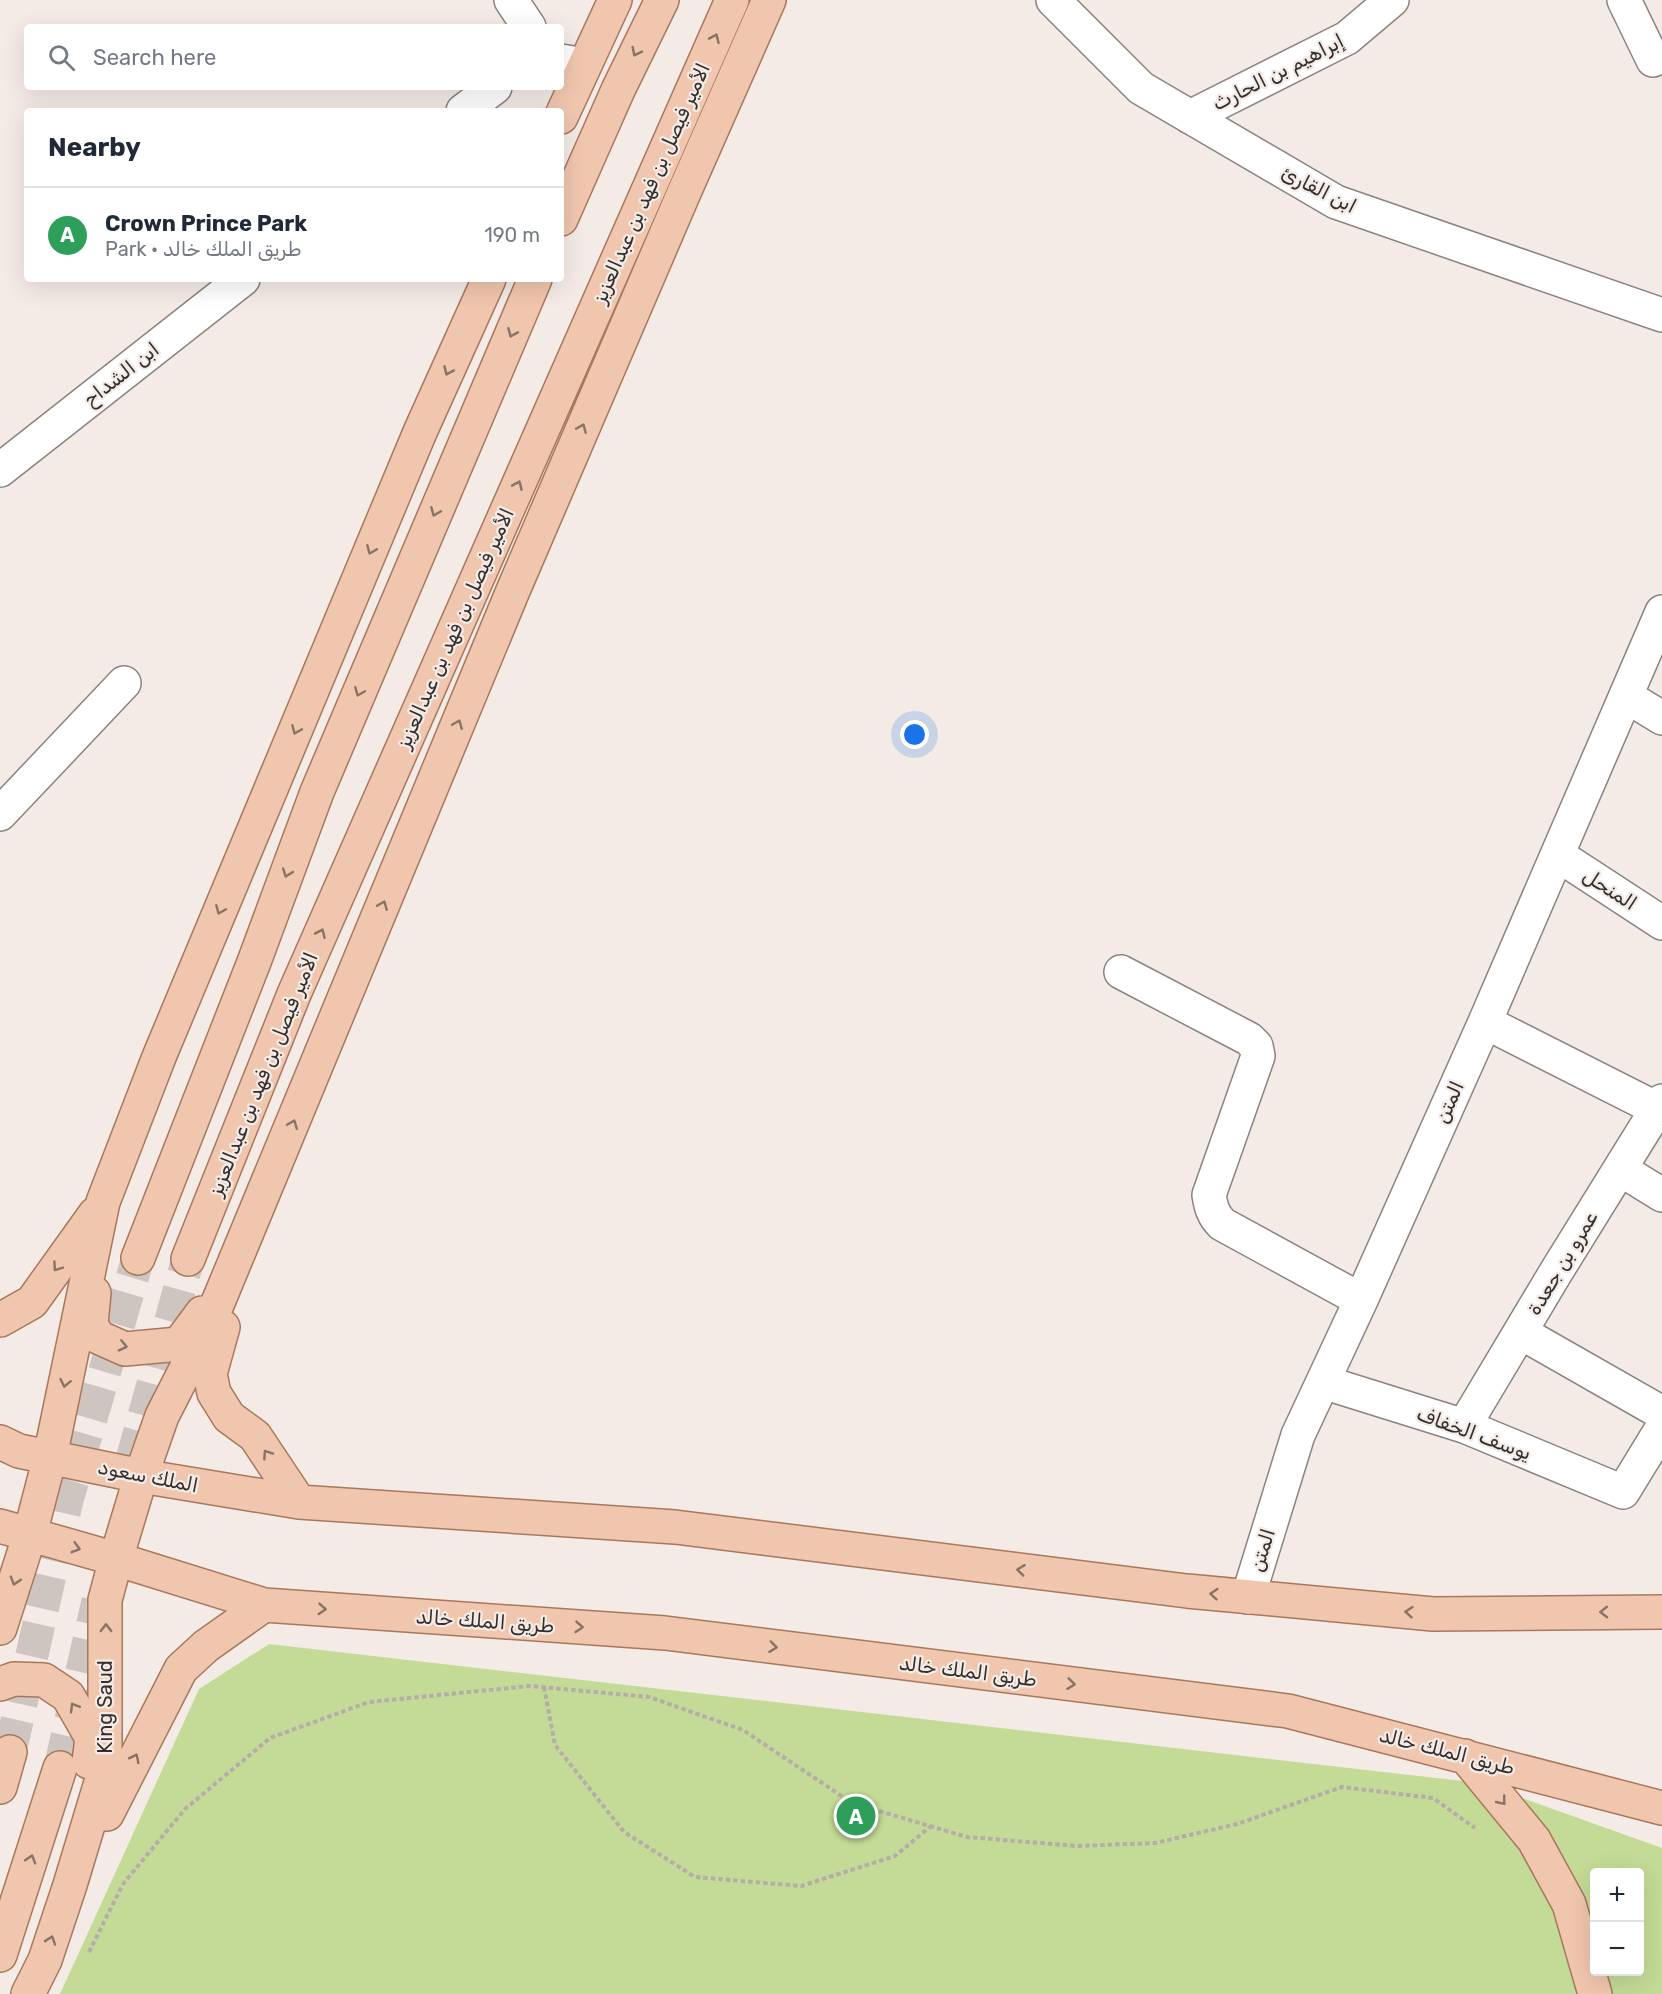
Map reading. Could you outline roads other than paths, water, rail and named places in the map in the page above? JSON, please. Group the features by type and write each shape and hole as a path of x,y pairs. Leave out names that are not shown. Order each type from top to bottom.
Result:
{"main road":[{"path":"563,108 573,63 615,0"},
{"path":"564,212 618,90 662,0"},
{"name":"الأمير فيصل بن فهد بن عبدالعزيز","path":"188,1259 294,994 732,0"},
{"name":"الأمير فيصل بن فهد بن عبدالعزيز","path":"271,1178 507,604 682,195 769,0"},
{"path":"0,1628 15,1530 50,1457 103,1202 159,1057 420,432 488,282"},
{"path":"138,1258 254,962 317,792 534,282"},
{"path":"103,1202 91,1324 98,1337 125,1349 179,1344 201,1316 271,1178"},
{"path":"271,1178 235,1279 210,1374 214,1394 229,1417 255,1436 299,1502 675,1527 1187,1591 1433,1614 1662,1612"},
{"name":"King Saud","path":"28,1994 45,1960 105,1769 105,1600 116,1559 162,1416 209,1324 271,1178"},
{"path":"0,1320 32,1302 103,1202"},
{"name":"الملك سعود","path":"0,1442 19,1451 141,1476 299,1502"},
{"path":"15,1530 264,1605"},
{"path":"70,1885 181,1669 206,1646 264,1605"},
{"name":"طريق الملك خالد","path":"264,1605 664,1634 1276,1710 1465,1756 1662,1808"},
{"path":"0,1684 14,1679 44,1680 68,1696 92,1738 70,1885"},
{"path":"0,1787 10,1752"},
{"path":"1465,1756 1534,1840 1569,1904 1595,1994"},
{"path":"0,1955 60,1768"}],"street":[{"path":"510,0 527,24"},
{"name":"ابن القارئ","path":"1053,0 1141,88 1336,202 1662,315"},
{"name":"إبراهيم بن الحارث","path":"1190,117 1347,38 1392,0"},
{"path":"1624,0 1653,60"},
{"path":"467,108 491,90"},
{"name":"ابن الشداح","path":"0,470 239,282"},
{"name":"المتن","path":"1248,1596 1298,1435 1485,1022 1662,612"},
{"path":"0,814 124,683"},
{"path":"1626,696 1662,718"},
{"name":"المنحل","path":"1558,855 1662,923"},
{"path":"1121,972 1249,1039 1256,1046 1258,1056 1209,1194 1215,1217 1222,1224 1361,1300"},
{"path":"1485,1022 1659,1105"},
{"name":"عمرو بن جعدة","path":"1464,1426 1659,1105"},
{"path":"1620,1168 1662,1195"},
{"path":"1520,1332 1662,1413"},
{"name":"يوسف الخفاف","path":"1323,1382 1464,1426 1623,1492 1662,1428"}],"tunnel":[{"path":"10,1752 67,1500 138,1258"},
{"path":"131,1463 188,1259"},
{"path":"60,1768 98,1601"}],"place":[{"name":"Crown Prince Park","path":"856,1816"}]}
